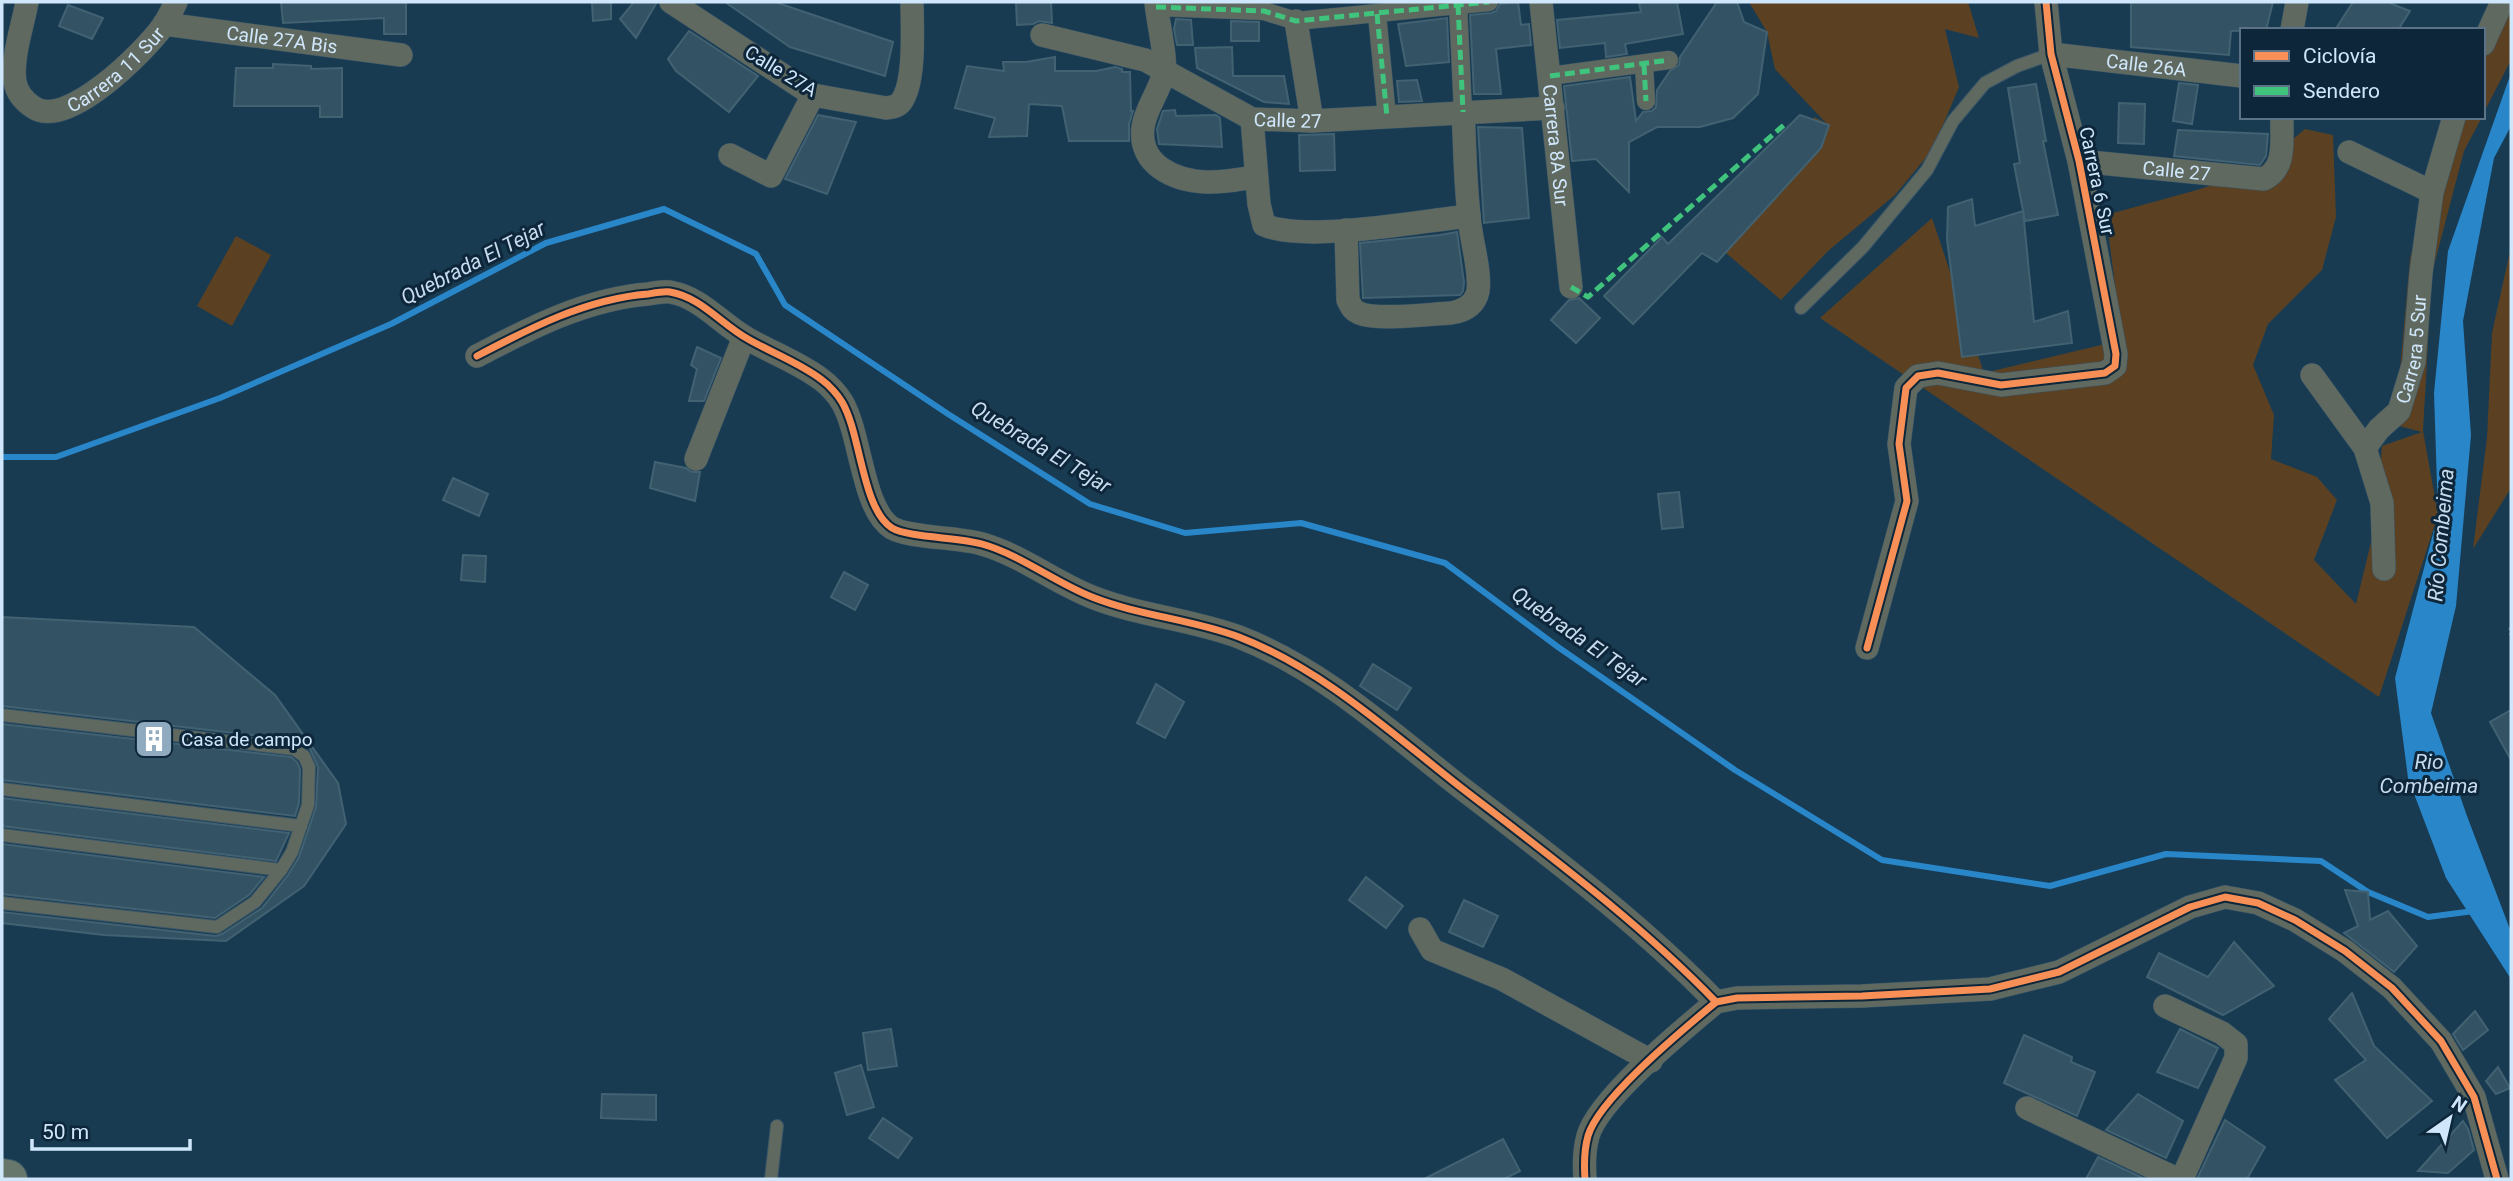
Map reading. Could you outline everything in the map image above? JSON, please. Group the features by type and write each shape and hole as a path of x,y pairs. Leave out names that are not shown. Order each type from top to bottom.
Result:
{"highway":[{"path":"2,1178 8,1179"}],"street":[{"name":"Carrera 11 Sur","path":"27,2 14,67 15,84 23,99 38,111 58,112 106,83 136,56 164,24 176,2"},
{"name":"Calle 27A","path":"671,2 813,95 886,108 895,107 901,102 908,84 912,2"},
{"path":"1256,177 1206,183 1172,174 1149,160 1142,147 1143,126 1165,70 1156,5 1264,11 1296,22 1489,2"},
{"name":"Carrera 8A Sur","path":"1541,2 1571,287"},
{"name":"Carrera 6 Sur","path":"1867,648 1907,501 1899,444 1906,388 1919,376 1938,373 2001,384 2105,373 2115,366 2116,354 2079,161 2052,54 2046,2"},
{"path":"2292,28 2297,2"},
{"path":"2485,40 2502,2"},
{"path":"1346,230 1348,300 1352,309 1373,316 1451,313 1462,311 1473,302 1478,291 1469,216 1458,5"},
{"path":"1377,14 1387,117"},
{"path":"1296,22 1312,121"},
{"name":"Calle 27A Bis","path":"164,24 401,55"},
{"name":"Calle 27","path":"1042,35 1125,54 1165,70 1252,119 1312,121 1553,108"},
{"name":"Calle 26A","path":"2052,54 2240,76"},
{"path":"1549,76 1669,60"},
{"path":"1644,65 1646,101"},
{"path":"730,155 771,176 813,95"},
{"path":"1252,119 1261,216 1265,225 1276,230 1346,230 1469,216"},
{"name":"Calle 27","path":"2079,161 2264,179 2272,175 2281,162 2282,119"},
{"name":"Carrera 5 Sur","path":"2365,448 2379,429 2399,411 2414,362 2421,273 2432,192 2453,119"},
{"path":"2349,152 2432,192"},
{"path":"477,356 561,315 633,295 670,292 696,302 744,337 823,381 841,401 852,427 869,491 878,513 892,528 908,533 958,538 985,544 1091,597 1137,612 1197,623 1275,653 1375,719 1572,873 1682,967 1716,1002"},
{"path":"695,459 744,337"},
{"path":"2312,374 2365,448 2382,503 2384,569"},
{"path":"1585,1179 1584,1158 1588,1134 1601,1111 1620,1088 1716,1002 1737,998 1862,996 1990,989 2059,972 2190,907 2225,897 2258,903 2295,920 2345,951 2392,988 2441,1041 2474,1097 2497,1179"},
{"path":"1420,929 1432,950 1502,979 1651,1061"},
{"path":"2165,1006 2222,1033 2236,1044 2236,1058 2182,1179"},
{"path":"2027,1108 2177,1179"}],"lane":[{"path":"1801,308 1863,247 1927,170 1953,121 1985,83 2017,66 2052,54"},
{"path":"2,715 294,749 304,756 309,767 308,805 292,852 255,902 217,927 2,903"},
{"path":"2,789 301,826"},
{"path":"2,835 281,870"},
{"path":"771,1179 777,1126"}],"path":[{"path":"2510,634 2511,627"}],"shaded area":[{"path":"1749,2 1968,2 1979,38 1945,29 1959,87 1933,149 1895,195 1828,251 1781,300 1705,235 1794,147 1814,117 1826,123 1775,69 1767,32"},
{"path":"2511,2 2511,60 2485,110 2485,28"},
{"path":"2448,119 2481,119 2464,151 2432,273 2423,431 2438,515 2379,697 1820,318 1932,218 1984,373 2122,340 2106,215 2257,170 2305,129 2333,135 2336,217 2322,270 2268,324 2253,365 2274,415 2271,459 2317,477 2337,500 2314,560 2356,604 2376,522 2382,446 2422,432 2395,425 2410,258"},
{"path":"236,236 271,255 232,326 197,306"},
{"path":"2511,247 2511,488 2473,549 2487,438 2492,333"}],"water":[{"name":"Rio Combeima","path":"2511,73 2511,126 2494,158 2463,321 2471,435 2456,606 2431,713 2511,932 2511,979 2446,878 2408,778 2395,678 2438,515 2434,393 2448,251"}],"building":[{"path":"281,2 406,2 406,34 384,34 384,18 283,23"},
{"path":"592,2 611,2 611,19 593,21"},
{"path":"634,2 657,2 636,38 620,19"},
{"path":"725,2 775,2 893,42 885,76 790,47"},
{"path":"1016,2 1051,2 1052,23 1039,21 1017,25"},
{"path":"1518,2 1521,25 1529,24 1531,45 1496,49 1501,94 1474,94 1470,15 1491,13 1496,11 1500,4"},
{"path":"1677,2 1683,34 1625,44 1627,54 1606,57 1605,43 1560,48 1557,20 1641,12 1639,3"},
{"path":"1717,2 1737,2 1744,22 1767,32 1758,94 1733,118 1700,127 1657,127 1629,142 1629,192 1596,159 1572,161 1564,86 1630,77 1636,121 1643,112 1652,111 1656,107 1657,90 1670,71 1679,65 1680,57"},
{"path":"2131,2 2273,2 2266,28 2240,28 2240,31 2231,31 2229,55 2131,47"},
{"path":"2353,2 2387,2 2410,11 2399,28 2336,28"},
{"path":"68,5 103,18 92,39 59,26"},
{"path":"1447,18 1449,62 1406,66 1398,24"},
{"path":"1176,19 1191,20 1193,45 1177,45 1174,29"},
{"path":"1231,21 1259,22 1259,41 1231,41"},
{"path":"689,31 758,76 729,112 676,71 668,59"},
{"path":"1232,47 1233,76 1284,76 1289,104 1264,102 1197,68 1195,48"},
{"path":"1055,57 1055,71 1096,71 1115,67 1122,69 1122,72 1130,72 1133,111 1129,124 1129,141 1069,141 1062,106 1029,104 1027,136 989,137 995,118 955,108 967,66 1004,71 1003,62 1026,62"},
{"path":"273,64 311,66 311,69 342,68 342,117 320,117 320,106 234,106 236,68 273,68"},
{"path":"1417,80 1422,101 1399,102 1397,81"},
{"path":"2179,83 2198,85 2192,124 2173,121"},
{"path":"2036,84 2046,141 2043,141 2058,215 2025,221 2014,164 2020,163 2008,88"},
{"path":"2119,103 2145,104 2144,144 2118,143"},
{"path":"1175,110 1176,116 1216,115 1220,118 1222,147 1159,144 1157,129 1163,111"},
{"path":"818,115 856,122 827,194 785,179"},
{"path":"1800,115 1829,125 1821,148 1717,262 1702,253 1633,324 1604,296 1662,237 1668,244"},
{"path":"1478,127 1522,128 1529,218 1484,223"},
{"path":"2178,130 2268,134 2266,156 2260,165 2174,156"},
{"path":"1334,134 1335,170 1300,171 1299,135"},
{"path":"1972,199 1975,226 2023,211 2034,322 2068,311 2072,343 1962,357 1947,239 1948,207"},
{"path":"1457,232 1464,282 1460,295 1363,298 1360,243"},
{"path":"1579,298 1600,318 1576,343 1551,320 1569,300"},
{"path":"697,347 721,358 704,401 689,401 697,369 691,365"},
{"path":"655,462 700,472 695,501 650,488"},
{"path":"453,478 488,494 479,516 443,500"},
{"path":"1679,492 1683,527 1662,529 1658,494"},
{"path":"463,555 486,556 485,582 461,580"},
{"path":"844,572 868,585 855,610 831,597"},
{"path":"2,617 194,627 275,695 338,783 346,824 304,886 226,941 104,935 2,923 2,912 216,936 222,934 262,908 299,857 316,807 318,767 310,749 295,740 2,706"},
{"path":"1373,664 1411,688 1397,710 1360,686"},
{"path":"1156,684 1184,702 1165,738 1137,723"},
{"path":"2511,710 2511,760 2490,722"},
{"path":"2,724 291,757 300,769 299,803 295,816 2,780"},
{"path":"2,798 289,833 276,861 2,826"},
{"path":"2,844 264,877 249,895 215,918 2,894"},
{"path":"1366,877 1403,906 1386,928 1349,900"},
{"path":"2345,890 2368,892 2370,920 2388,911 2417,946 2394,972 2344,933 2358,926"},
{"path":"1464,900 1498,916 1483,947 1449,932"},
{"path":"2234,942 2274,986 2223,1015 2147,977 2159,953 2208,977"},
{"path":"2352,993 2374,1046 2432,1101 2387,1138 2335,1080 2366,1060 2329,1019"},
{"path":"2475,1011 2488,1030 2463,1050 2453,1034"},
{"path":"891,1029 897,1066 868,1070 863,1033"},
{"path":"2180,1029 2218,1048 2198,1088 2157,1072"},
{"path":"2024,1035 2072,1057 2071,1062 2095,1072 2077,1116 2004,1083"},
{"path":"861,1065 874,1107 847,1115 835,1073"},
{"path":"2498,1067 2510,1088 2496,1094 2486,1081"},
{"path":"602,1094 656,1095 656,1120 601,1118"},
{"path":"2138,1094 2183,1121 2166,1158 2106,1130"},
{"path":"883,1118 912,1138 898,1158 869,1138"},
{"path":"2225,1120 2265,1147 2247,1179 2197,1179"},
{"path":"2463,1121 2474,1150 2448,1173 2418,1171"},
{"path":"1503,1139 1520,1171 1504,1179 1424,1179"},
{"path":"2098,1157 2145,1179 2086,1179"}],"waterway":[{"name":"Quebrada El Tejar","path":"2,457 56,457 220,398 391,324 546,243 664,209 756,254 785,305 948,414 1090,504 1185,533 1301,523 1445,563 1558,647 1735,770 1882,860 2050,886 2166,854 2321,861 2368,892 2428,917 2474,911"}],"marked path":[{"path":"1156,7 1264,11 1296,21 1489,2"},
{"path":"1458,5 1463,112"},
{"path":"1377,14 1387,117"},
{"path":"1550,76 1669,60"},
{"path":"1644,65 1646,101"},
{"path":"1571,287 1588,297 1785,124"}],"cycle path":[{"path":"1867,648 1907,501 1899,444 1906,388 1918,376 1938,373 2001,385 2105,373 2115,366 2116,354 2079,161 2051,54 2046,2"},
{"path":"477,356 538,325 603,302 665,292 692,299 738,333 795,363 833,390 848,416 874,505 892,528 910,534 982,544 1092,597 1128,609 1221,631 1269,650 1299,666 1354,703 1592,890 1656,944 1716,1002"},
{"path":"1585,1179 1588,1136 1608,1103 1644,1065 1716,1002 1737,998 1862,996 1990,989 2059,972 2190,907 2225,897 2258,903 2295,920 2345,951 2392,988 2441,1041 2474,1097 2497,1179"}],"place":[{"name":"Casa de campo","path":"154,739"}],"water label":[{"name":"Río Combeima","path":"2441,535"}]}
